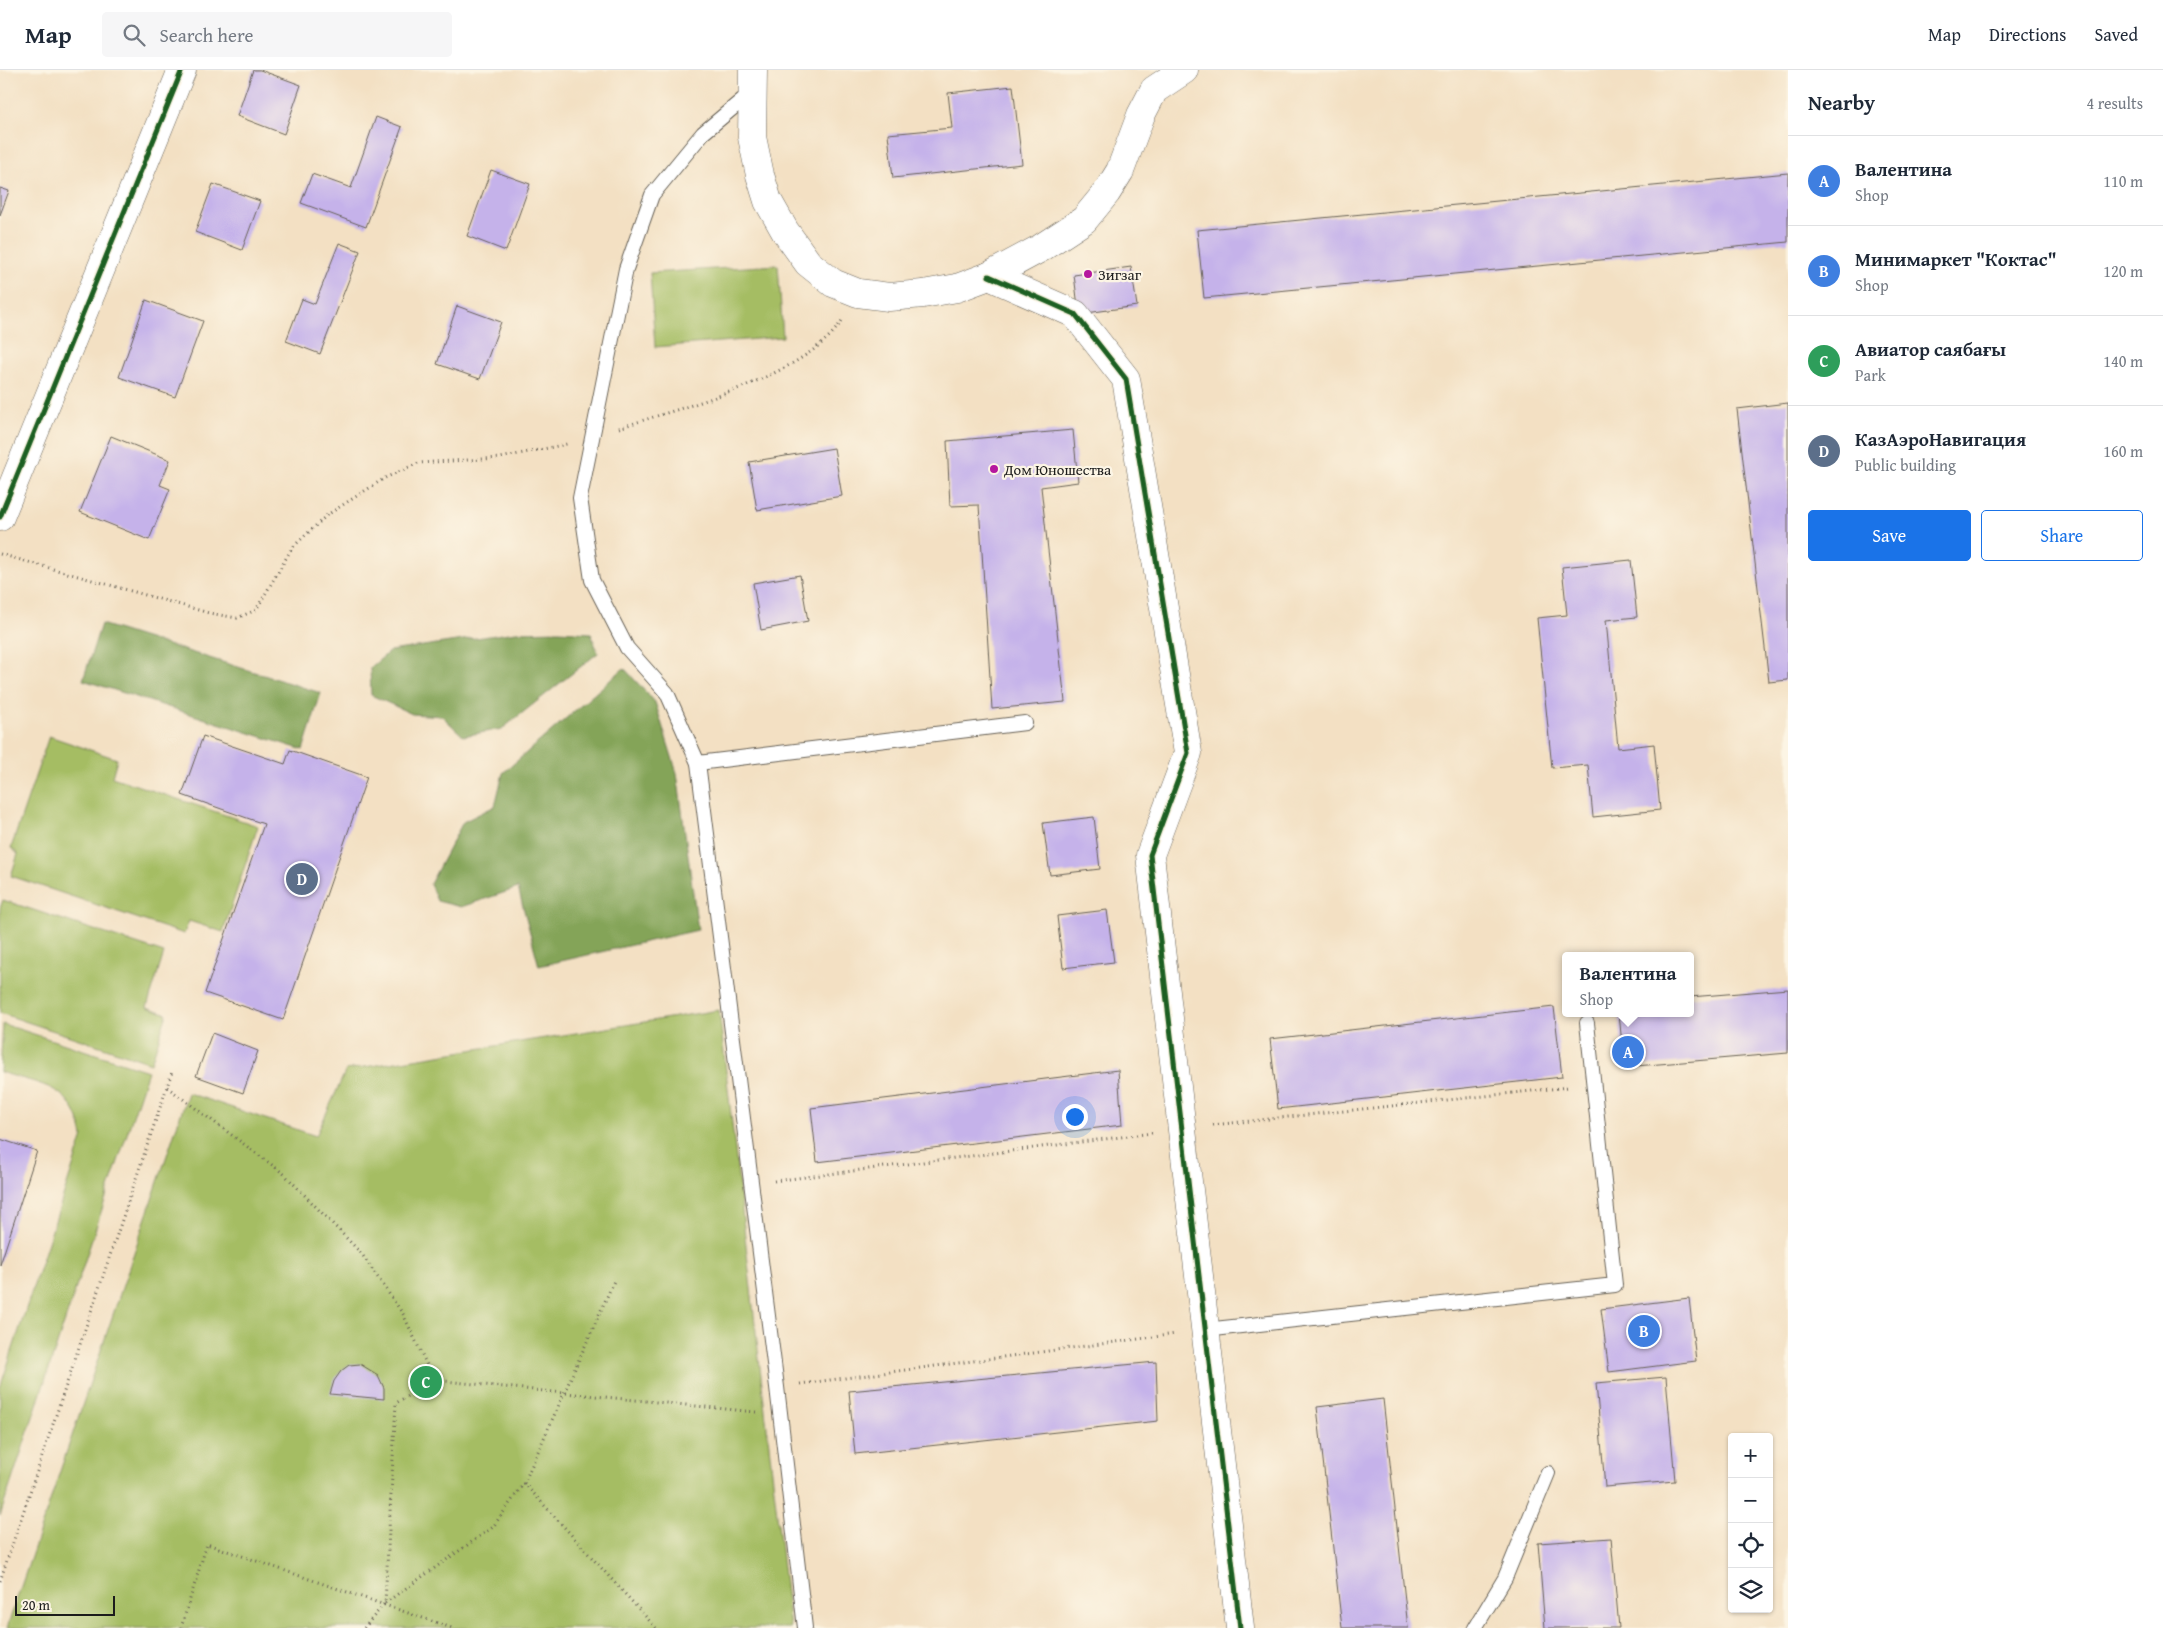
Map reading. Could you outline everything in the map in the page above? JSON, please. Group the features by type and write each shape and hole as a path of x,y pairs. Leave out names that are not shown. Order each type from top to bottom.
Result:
{"street":[{"path":"0,517 182,70"},
{"path":"753,80 752,137 760,175 768,201 785,231 808,262 833,283 858,293 889,297 957,288 989,276 1041,248 1084,220 1108,192 1120,171 1141,115 1154,90 1184,70"},
{"path":"989,276 1075,314 1126,379 1188,753 1150,855 1240,1628"}],"lane":[{"path":"753,80 703,133 652,195 626,269 580,498 592,580 627,648 667,692 698,763 777,1387 805,1628"},
{"path":"698,763 1025,723"},
{"path":"1205,1330 1614,1285 1587,1023"},
{"path":"1475,1628 1505,1578 1548,1473"}],"path":[{"path":"0,554 209,613 237,618 256,610 292,548 327,515 385,478 418,463 500,458 543,450 591,437 742,387 809,355 836,331 858,293"},
{"path":"0,1581 172,1072"},
{"path":"166,1087 284,1174 361,1253 403,1314 434,1380"},
{"path":"364,1628 385,1603 492,1527 524,1483 614,1281"},
{"path":"777,1387 1205,1330"},
{"path":"385,1603 396,1403 434,1380 780,1415"},
{"path":"524,1483 656,1628"},
{"path":"181,1628 207,1544 385,1603 452,1628"}],"green space":[{"path":"778,265 783,337 655,347 650,273"},
{"path":"101,624 321,693 303,750 83,680"},
{"path":"559,631 591,633 598,653 502,729 463,736 442,716 412,714 371,695 370,668 390,651 516,632"},
{"path":"624,668 655,702 677,773 698,930 539,966 518,888 461,907 437,901 430,884 463,822 495,806 503,773"},
{"path":"49,736 117,759 112,777 258,826 223,932 189,921 184,934 11,876 18,854 11,848"},
{"path":"3,900 164,953 147,1007 167,1014 151,1063 0,1013 0,908"},
{"path":"719,1010 790,1628 7,1628 188,1093 316,1136 346,1070"},
{"path":"3,1024 148,1071 0,1516 0,1388 83,1136 72,1106 64,1097 43,1085 0,1072"}],"building":[{"path":"253,70 260,70 301,85 284,134 237,116"},
{"path":"1013,86 1022,164 893,178 888,134 952,128 948,93"},
{"path":"376,117 402,127 366,227 301,203 312,174 351,188"},
{"path":"491,170 530,184 506,251 467,236"},
{"path":"1788,173 1788,242 1204,298 1197,230"},
{"path":"213,184 260,201 242,250 195,232"},
{"path":"0,188 9,191 0,215"},
{"path":"339,243 360,251 320,354 286,341 302,299 315,304"},
{"path":"1131,267 1137,306 1079,314 1074,275"},
{"path":"146,300 203,321 175,397 119,377"},
{"path":"457,306 501,322 480,379 437,364"},
{"path":"1788,403 1788,680 1769,682 1737,409"},
{"path":"1073,430 1078,482 1041,487 1065,702 992,709 979,505 950,506 947,441"},
{"path":"111,436 170,460 160,485 170,489 149,540 80,512"},
{"path":"834,448 842,496 757,510 749,462"},
{"path":"1631,560 1637,617 1606,620 1618,748 1654,744 1660,810 1593,817 1588,765 1552,768 1537,618 1567,615 1562,567"},
{"path":"800,575 808,621 761,630 753,583"},
{"path":"203,736 285,764 290,750 367,777 283,1020 205,993 264,824 182,795"},
{"path":"1094,817 1100,869 1050,875 1043,823"},
{"path":"1107,910 1114,962 1063,968 1057,916"},
{"path":"1788,989 1788,1053 1624,1067 1619,1017 1694,1017 1694,997"},
{"path":"1554,1007 1562,1077 1278,1109 1270,1039"},
{"path":"212,1033 258,1051 243,1093 196,1076"},
{"path":"1118,1070 1122,1125 817,1162 811,1108"},
{"path":"0,1139 37,1151 0,1265"},
{"path":"1689,1298 1696,1361 1609,1372 1601,1309"},
{"path":"1156,1362 1158,1421 855,1454 849,1391"},
{"path":"360,1364 378,1375 384,1388 384,1399 330,1394 334,1381 341,1371 349,1365"},
{"path":"1666,1377 1675,1481 1605,1487 1596,1383"},
{"path":"1383,1399 1408,1628 1342,1628 1317,1407"},
{"path":"1611,1538 1619,1628 1545,1628 1538,1543"}],"cycle path":[{"path":"0,517 182,70"},
{"path":"989,276 1075,314 1126,379 1188,753 1150,855 1240,1628"}],"place":[{"name":"Зигзаг","path":"1088,274"},
{"name":"Дом Юношества","path":"994,469"},
{"name":"КазАэроНавигация","path":"302,879"},
{"name":"Валентина","path":"1628,1052"},
{"name":"Минимаркет \"Коктас\"","path":"1644,1331"},
{"name":"Авиатор саябағы","path":"426,1382"}]}
